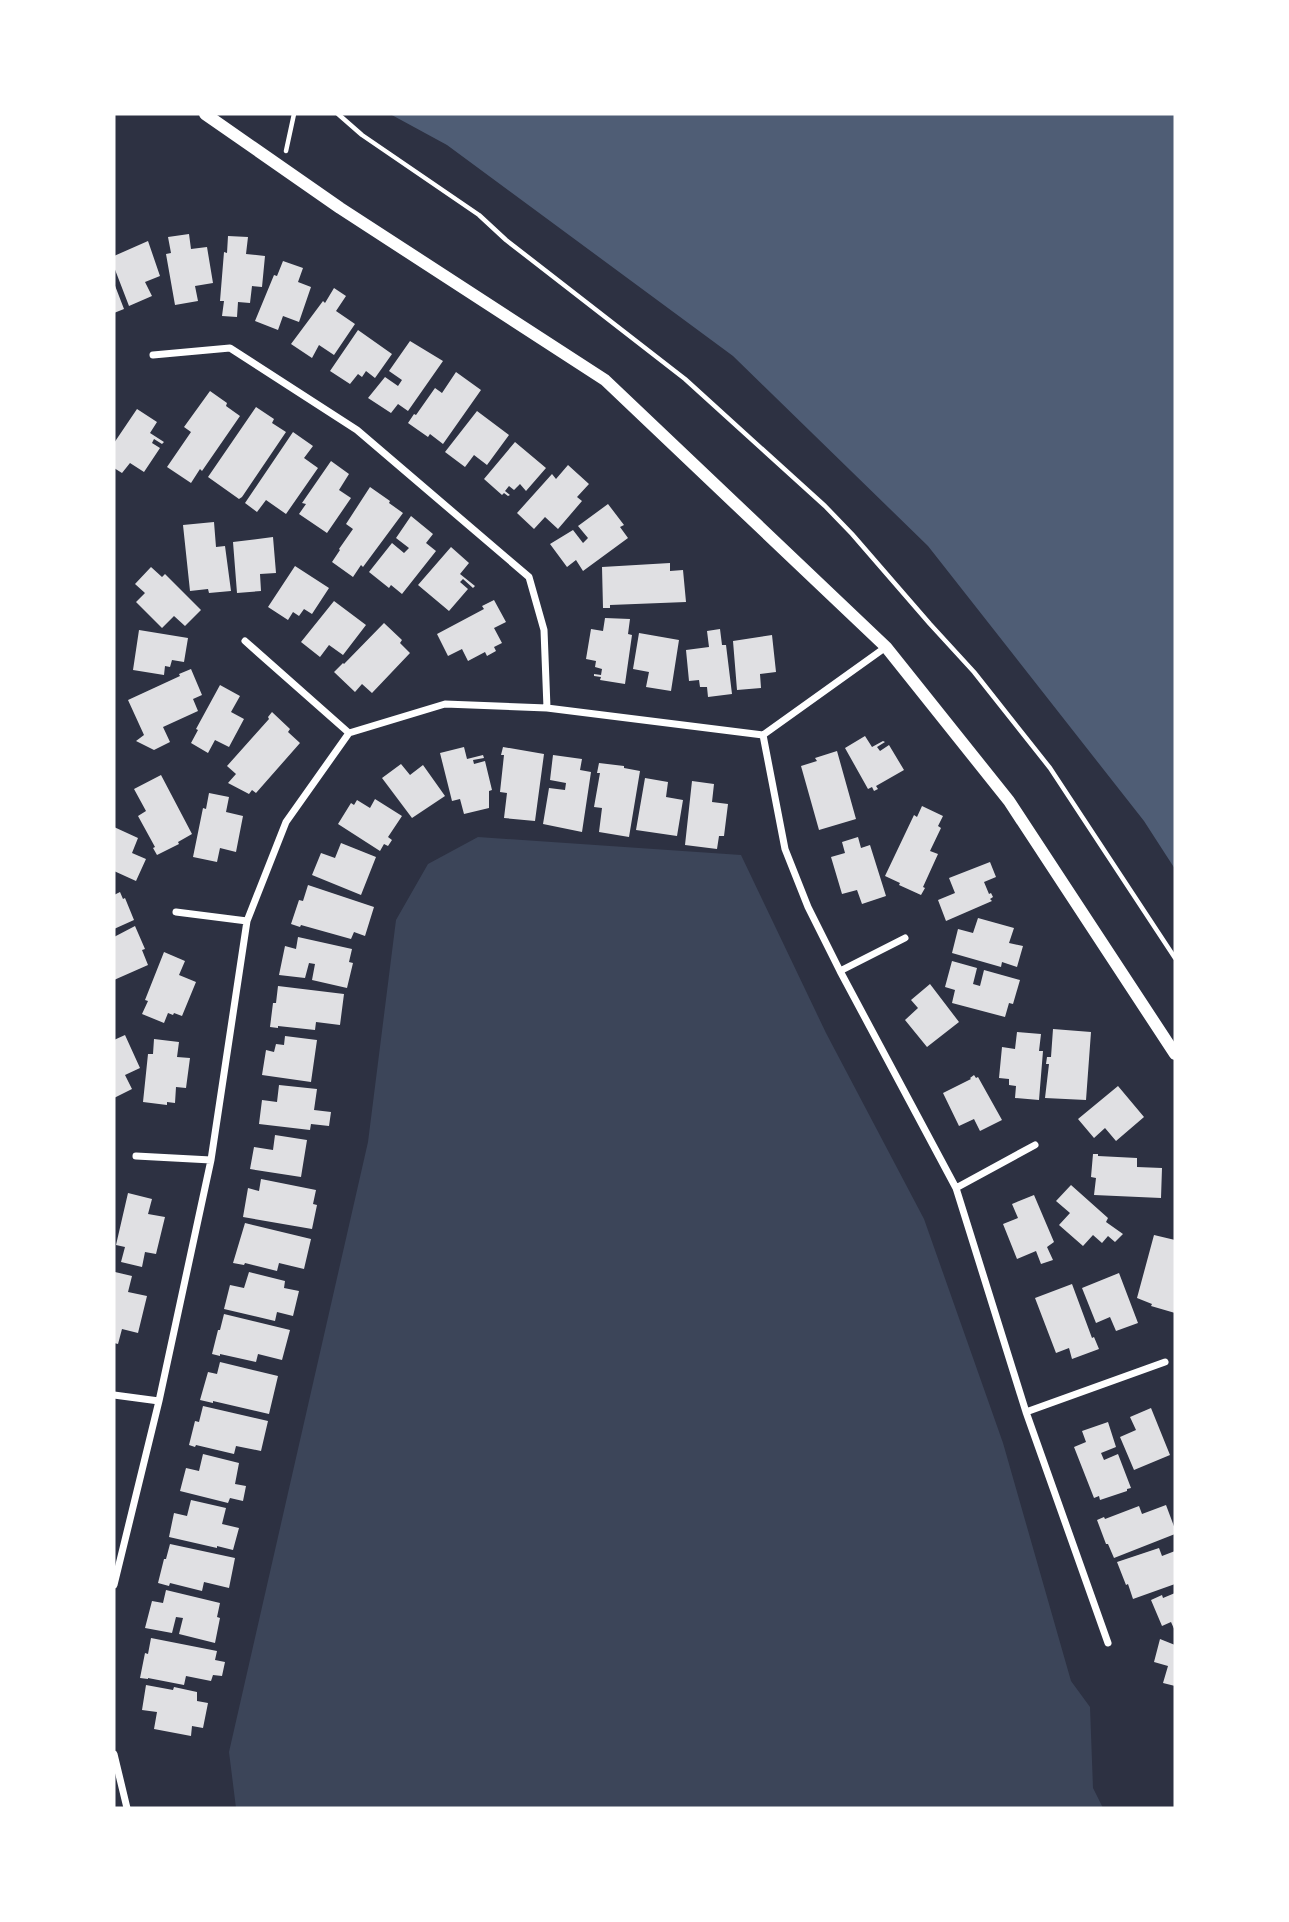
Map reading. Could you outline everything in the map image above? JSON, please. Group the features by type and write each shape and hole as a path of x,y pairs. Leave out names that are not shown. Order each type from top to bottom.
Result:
{"street":[{"path":"205,114 340,208 605,380 886,647 1009,802 1175,1054"},
{"path":"153,355 230,348 357,430 529,577 544,630 547,708"},
{"path":"245,641 349,733"},
{"path":"114,1585 159,1401 211,1160 247,921 286,822 349,733 445,704 547,708 763,735 886,647"},
{"path":"763,735 785,849 808,906 840,971 956,1188 1026,1412 1108,1643"},
{"path":"176,912 247,921"},
{"path":"840,971 905,938"},
{"path":"956,1188 1035,1146"},
{"path":"136,1156 211,1160"},
{"path":"1026,1412 1165,1362"},
{"path":"114,1395 159,1401"},
{"path":"114,1754 127,1808"}],"path":[{"path":"282,169 293,114"},
{"path":"338,114 362,135 479,215 506,240 685,379 834,515 974,672 1050,768 1175,958"}],"shaded area":[{"path":"390,114 1175,114 1175,869 1144,821 928,546 733,356 447,145"},
{"path":"478,837 741,855 826,1033 924,1219 1003,1443 1071,1681 1090,1707 1093,1788 1103,1808 236,1808 229,1752 368,1142 396,920 428,864"}],"building":[{"path":"189,234 191,249 207,247 213,283 195,286 198,301 175,305 166,254 171,253 168,237"},
{"path":"228,236 248,237 246,254 265,256 262,287 252,286 250,303 238,302 237,317 222,316 224,301 220,301"},
{"path":"148,241 160,276 145,282 152,296 129,306 114,267 114,256"},
{"path":"283,261 303,268 298,282 311,287 299,322 283,316 278,330 255,321 274,275 277,276"},
{"path":"114,283 124,309 114,313"},
{"path":"334,288 346,296 336,311 355,324 334,355 319,345 312,358 291,344"},
{"path":"358,330 392,354 375,378 366,371 362,377 358,374 350,384 330,371"},
{"path":"410,341 443,361 408,411 398,404 391,413 368,398 385,377 398,386 402,380 389,371"},
{"path":"456,372 481,390 443,444 408,423 435,388 442,393"},
{"path":"210,391 240,416 191,483 167,467 191,432 184,427"},
{"path":"256,407 274,419 272,423 286,432 239,499 208,477"},
{"path":"137,409 157,422 150,433 164,442 162,444 154,439 152,443 160,448 144,472 130,463 122,473 114,468 114,443"},
{"path":"477,411 509,435 487,465 474,455 465,467 445,452"},
{"path":"293,432 313,446 304,458 318,468 286,514 266,500 257,512 245,503"},
{"path":"515,442 546,468 526,491 520,484 514,490 509,486 505,491 510,495 502,495 484,479"},
{"path":"331,461 349,474 339,490 351,498 327,533 299,514 306,504 302,503"},
{"path":"568,465 589,484 577,497 582,501 558,529 545,517 534,529 517,513 552,474 556,479"},
{"path":"370,487 403,513 353,577 332,562 353,529 346,524"},
{"path":"608,504 624,525 620,527 628,538 583,571 576,560 567,567 550,544 573,530 583,543 588,538 578,526"},
{"path":"411,516 433,534 426,543 436,551 402,594 391,585 389,588 369,572 392,543 404,553 409,548 396,538"},
{"path":"214,522 216,547 225,546 231,591 190,591 183,525"},
{"path":"273,537 276,573 260,574 261,591 237,593 233,542"},
{"path":"451,547 469,563 460,574 475,586 473,588 463,579 460,582 468,589 449,611 418,585"},
{"path":"670,563 670,571 683,570 686,602 610,605 610,608 603,608 602,567"},
{"path":"295,566 329,588 312,614 304,609 299,616 293,612 288,620 268,607"},
{"path":"151,567 162,577 165,574 201,610 185,626 174,616 162,628 136,602 145,593 135,584"},
{"path":"494,600 506,622 494,628 502,643 494,647 496,651 487,656 485,652 468,661 462,649 448,656 437,634 484,609 482,606"},
{"path":"334,601 366,625 343,655 329,645 320,657 301,642"},
{"path":"605,618 630,619 628,634 632,635 625,684 600,680 601,677 594,674 601,675 602,669 595,667 596,661 586,659 591,629 603,631"},
{"path":"384,623 402,640 400,643 410,653 372,693 362,684 355,692 334,672"},
{"path":"720,629 722,645 726,645 732,694 708,697 707,687 700,687 699,680 689,681 686,650 709,647 707,631"},
{"path":"139,630 188,638 184,662 172,660 170,667 165,666 164,675 133,670"},
{"path":"639,633 679,640 671,691 646,687 649,672 633,669"},
{"path":"772,635 776,672 760,674 761,688 737,690 733,641"},
{"path":"191,669 202,695 193,699 198,711 163,727 170,742 154,750 136,741 144,735 128,700"},
{"path":"220,685 240,696 231,712 244,719 229,747 215,740 208,753 191,743"},
{"path":"272,712 300,743 256,793 252,790 249,794 228,783 236,774 227,766 269,719"},
{"path":"865,736 872,747 885,742 877,747 880,751 889,745 904,770 876,786 878,789 874,791 872,787 868,789 845,748"},
{"path":"464,747 467,759 483,755 484,758 473,760 474,764 485,761 492,790 489,791 489,808 464,814 460,799 452,801 440,753"},
{"path":"503,747 544,754 535,821 504,818 507,793 500,792"},
{"path":"837,751 856,819 819,830 801,766"},
{"path":"553,755 582,759 580,770 591,772 582,832 543,824 549,788 565,790 566,783 550,780"},
{"path":"599,763 640,771 629,837 599,832 602,808 594,807 600,773 597,773"},
{"path":"401,764 410,775 423,765 445,796 412,818 382,778"},
{"path":"161,775 192,834 157,855 138,816 146,811 134,789"},
{"path":"645,778 668,782 666,797 683,800 677,836 636,830"},
{"path":"692,781 714,784 712,802 728,804 724,836 719,836 717,849 685,845"},
{"path":"209,793 229,797 226,812 243,816 236,852 220,848 217,862 193,857 203,808 206,809"},
{"path":"375,799 402,816 388,837 392,840 388,846 384,844 380,851 338,824 351,803 354,805 357,800 370,808"},
{"path":"922,806 943,816 938,826 941,828 930,851 938,854 921,895 885,876 914,815 917,817"},
{"path":"114,827 138,838 132,853 146,859 136,881 114,871"},
{"path":"858,837 861,848 870,845 886,896 862,904 857,890 842,894 831,857 845,853 842,842"},
{"path":"341,843 376,857 361,895 312,875 321,853 335,858"},
{"path":"990,862 996,877 984,882 993,897 990,899 992,901 946,921 938,900 955,893 949,878"},
{"path":"308,885 374,907 365,936 354,932 351,939 291,924 299,900 303,901"},
{"path":"120,892 134,920 114,929 114,895"},
{"path":"978,918 1014,928 1009,943 1023,946 1017,967 1002,962 1001,967 952,953 958,929 973,933"},
{"path":"135,926 145,949 142,950 148,965 114,980 114,937"},
{"path":"298,937 352,949 349,962 353,963 347,988 312,980 315,964 309,963 305,978 279,975 285,946 296,949"},
{"path":"164,952 185,961 179,975 196,982 182,1016 168,1013 164,1023 142,1014"},
{"path":"952,961 977,968 973,984 980,986 984,970 1020,980 1013,1004 1009,1003 1005,1017 952,1003 955,990 945,987"},
{"path":"930,984 959,1022 927,1047 905,1020 918,1008 911,1000"},
{"path":"278,986 344,994 340,1025 316,1022 315,1030 270,1027"},
{"path":"1053,1029 1091,1032 1086,1100 1045,1098 1049,1064 1046,1064 1047,1057 1051,1057"},
{"path":"1017,1032 1041,1034 1039,1051 1043,1051 1039,1100 1015,1098 1016,1086 1009,1085 1009,1079 999,1078 1002,1047 1015,1049"},
{"path":"125,1035 140,1068 125,1075 132,1089 114,1098 114,1040"},
{"path":"285,1036 317,1040 311,1082 262,1075 266,1050 274,1052 276,1044 284,1045"},
{"path":"154,1039 179,1042 177,1057 190,1058 186,1088 176,1087 175,1103 167,1102 167,1105 143,1102 148,1054 153,1054"},
{"path":"974,1075 978,1077 1002,1120 980,1131 974,1119 959,1126 943,1093"},
{"path":"279,1085 317,1089 314,1110 331,1112 329,1126 311,1124 310,1130 259,1124 262,1100 277,1102"},
{"path":"1118,1086 1144,1117 1116,1141 1105,1128 1094,1138 1078,1119"},
{"path":"275,1135 307,1140 301,1177 250,1169 254,1147 273,1150"},
{"path":"1093,1154 1137,1158 1137,1167 1162,1168 1161,1198 1094,1195 1096,1178 1091,1177"},
{"path":"261,1179 316,1190 313,1204 317,1205 312,1229 243,1217 248,1188 259,1191"},
{"path":"1071,1185 1108,1218 1106,1222 1123,1234 1115,1242 1108,1236 1102,1243 1093,1235 1083,1246 1059,1225 1070,1213 1056,1201"},
{"path":"128,1193 152,1199 148,1214 165,1217 156,1254 145,1252 142,1267 121,1262 125,1247 116,1245"},
{"path":"1034,1195 1054,1242 1047,1247 1053,1260 1041,1264 1036,1251 1017,1259 1003,1224 1018,1218 1012,1204"},
{"path":"245,1223 311,1239 304,1269 279,1263 277,1271 245,1263 233,1263"},
{"path":"1154,1235 1175,1240 1175,1313 1151,1306 1152,1304 1137,1298"},
{"path":"115,1272 132,1276 128,1292 147,1296 138,1333 122,1329 118,1344 114,1343"},
{"path":"249,1272 285,1281 284,1288 299,1291 293,1316 277,1312 275,1321 224,1309 230,1285 244,1288"},
{"path":"1119,1273 1138,1323 1116,1331 1110,1317 1096,1323 1082,1288"},
{"path":"1072,1284 1092,1338 1094,1337 1099,1349 1072,1359 1069,1348 1056,1353 1035,1298"},
{"path":"224,1314 290,1330 282,1360 258,1354 256,1362 212,1354"},
{"path":"220,1362 278,1376 269,1414 200,1400 208,1372 217,1374"},
{"path":"203,1406 268,1421 261,1451 236,1446 234,1454 189,1445 195,1421 199,1422"},
{"path":"1151,1408 1170,1455 1134,1470 1120,1437 1136,1430 1130,1417"},
{"path":"1108,1422 1116,1447 1101,1453 1104,1460 1118,1454 1131,1488 1100,1500 1099,1496 1094,1498 1074,1447 1086,1442 1082,1431"},
{"path":"203,1454 239,1463 235,1484 246,1486 243,1501 230,1498 228,1503 180,1491 186,1468 199,1471"},
{"path":"191,1500 226,1508 222,1524 239,1528 233,1550 169,1537 174,1513 187,1516"},
{"path":"1166,1505 1175,1534 1114,1558 1097,1520 1139,1506 1142,1514"},
{"path":"170,1544 235,1558 229,1588 204,1582 202,1591 170,1583 169,1586 158,1583"},
{"path":"1159,1548 1162,1556 1175,1551 1175,1584 1133,1599 1117,1562"},
{"path":"166,1590 220,1603 215,1643 179,1634 183,1618 176,1617 172,1633 145,1628 152,1601 163,1603"},
{"path":"1175,1593 1175,1631 1171,1622 1162,1626 1151,1600"},
{"path":"151,1638 217,1651 215,1660 225,1662 222,1676 213,1675 211,1681 186,1676 184,1685 140,1678"},
{"path":"1160,1639 1175,1645 1175,1686 1163,1683 1168,1666 1154,1662"},
{"path":"146,1685 197,1692 197,1701 208,1703 203,1728 192,1726 191,1736 154,1729 157,1712 142,1710"}]}
